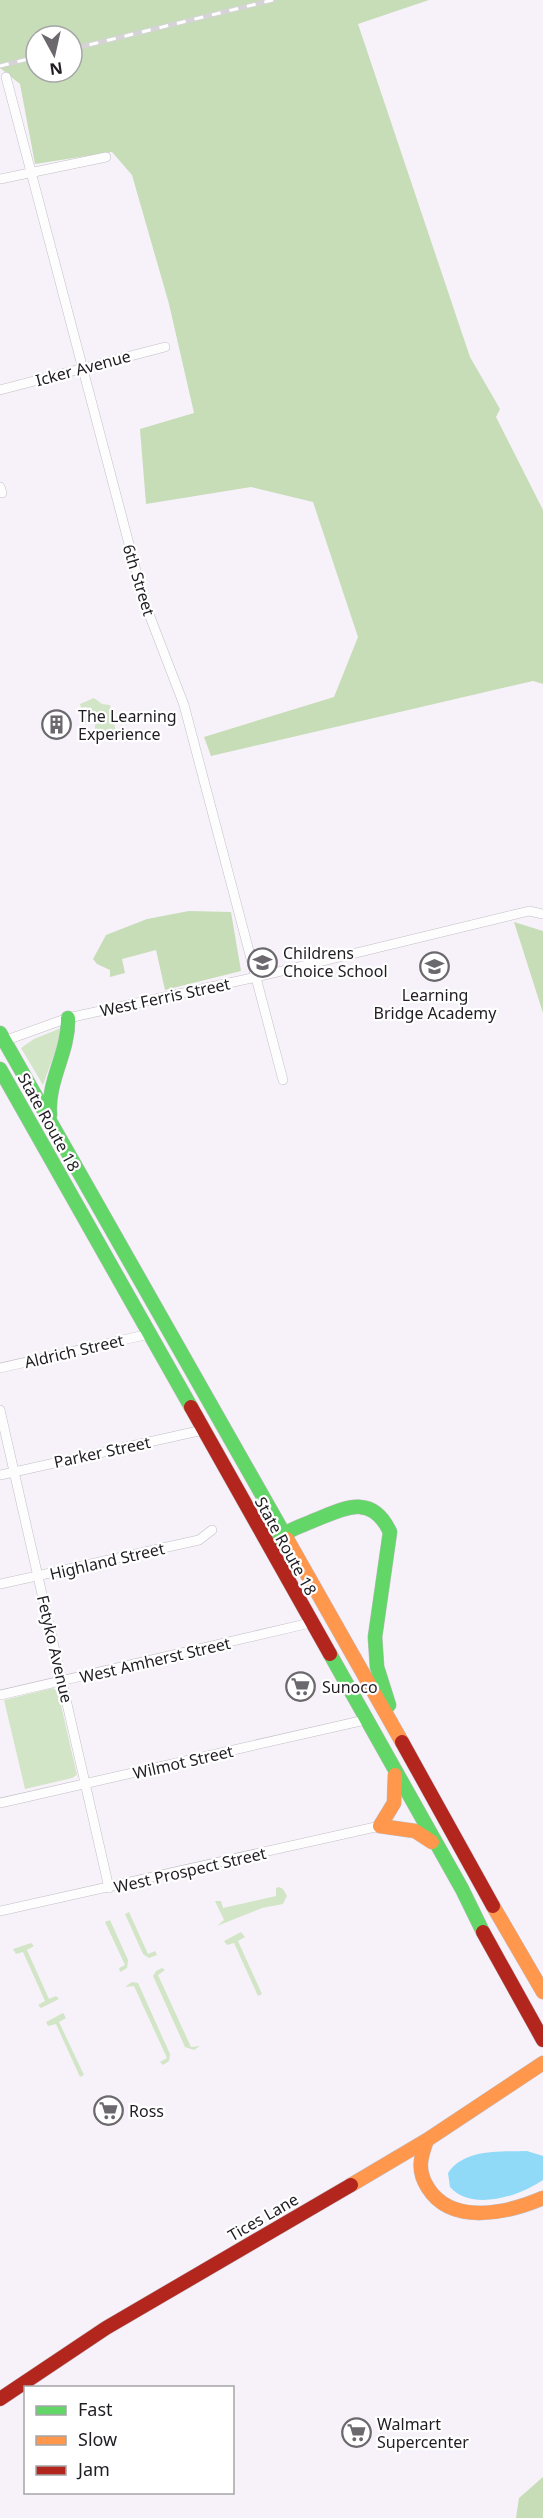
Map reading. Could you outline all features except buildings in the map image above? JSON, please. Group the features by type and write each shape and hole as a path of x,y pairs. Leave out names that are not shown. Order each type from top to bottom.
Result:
{"main road":[{"path":"51,1120 49,1085 69,1043 68,1018"},
{"name":"State Route 18","path":"1,1038 51,1120 282,1534 543,1992"},
{"name":"State Route 18","path":"0,1069 543,2040"},
{"path":"271,1552 282,1534 346,1507 356,1505 372,1509 385,1519 390,1532 375,1637 376,1657 398,1736"},
{"path":"395,1773 396,1794 380,1826 415,1831 435,1844"},
{"name":"Tices Lane","path":"0,2399 106,2328 427,2140 543,2063"},
{"path":"427,2140 421,2157 423,2177 430,2191 447,2208 476,2212 524,2206 543,2198"}],"street":[{"name":"6th Street","path":"6,77 29,172 144,601 184,705 283,1080"},
{"path":"0,180 106,157"},
{"name":"Icker Avenue","path":"0,390 165,347"},
{"name":"West Ferris Street","path":"1,1038 68,1018 257,977 529,911 543,914"},
{"name":"Aldrich Street","path":"0,1368 149,1334"},
{"name":"Fetyko Avenue","path":"0,1410 109,1888"},
{"name":"Parker Street","path":"0,1475 203,1430"},
{"name":"Highland Street","path":"0,1584 199,1540 212,1530"},
{"name":"West Amherst Street","path":"0,1695 310,1623"},
{"name":"Wilmot Street","path":"0,1803 365,1720"},
{"name":"West Prospect Street","path":"0,1911 380,1826"}],"green space":[{"path":"0,0 429,0 358,24 470,357 500,409 496,417 543,510 543,684 533,681 211,756 204,737 334,697 358,637 313,502 251,487 146,504 140,429 194,413 169,304 132,175 112,152 35,164 20,84 0,68"},
{"path":"94,698 102,704 110,705 116,732 114,734 95,739 95,721 84,723 83,716 88,714 87,707 81,708 80,704"},
{"path":"189,911 231,912 241,971 165,990 156,950 122,959 125,973 110,977 110,970 97,964 93,959 106,935 147,919"},
{"path":"514,922 543,931 543,1013"},
{"path":"61,1028 63,1030 43,1085 21,1048 34,1039"},
{"path":"53,1688 58,1692 77,1775 25,1789 4,1700"},
{"path":"279,1887 287,1896 283,1904 262,1908 217,1926 224,1920 215,1901 221,1901 223,1908 276,1896 276,1888"},
{"path":"129,1912 148,1954 155,1951 157,1955 149,1958 143,1954 125,1914"},
{"path":"110,1920 128,1960 127,1968 120,1972 119,1968 125,1965 105,1922"},
{"path":"241,1932 245,1937 238,1941 262,1994 258,1996 234,1943 227,1945 224,1941"},
{"path":"31,1943 34,1946 27,1950 49,1999 56,1996 59,1999 41,2008 38,2005 45,2001 23,1952 16,1954 13,1949"},
{"path":"162,1968 165,1970 158,1975 191,2047 200,2046 194,2050 185,2047 153,1976"},
{"path":"132,1982 138,1983 170,2054 169,2061 163,2065 160,2062 167,2058 134,1986 125,1987"},
{"path":"63,2013 66,2018 59,2022 84,2075 80,2077 56,2024 48,2026 46,2022"},
{"path":"543,2477 543,2518 516,2518 519,2498"}],"water":[{"path":"527,2151 543,2156 543,2180 533,2186 509,2196 483,2200 459,2195 450,2187 448,2173 464,2159 484,2153"}],"railway":[{"path":"84,46 273,0"},
{"path":"0,66 24,60"}],"traffic: fast":[{"path":"50,1115 52,1090 65,1043 68,1018"},
{"path":"0,1033 287,1539"},
{"path":"0,1069 191,1407"},
{"path":"276,1544 283,1535 293,1529 347,1508 366,1508 375,1512 383,1520 390,1532 375,1637 377,1667 389,1705"},
{"path":"330,1654 462,1889 483,1932"}],"traffic: slow":[{"path":"287,1539 402,1742"},
{"path":"395,1775 394,1803 380,1826 415,1831 432,1842"},
{"path":"493,1906 543,1992"},
{"path":"351,2185 427,2140 543,2063"},
{"path":"427,2140 421,2159 422,2176 438,2200 451,2208 481,2213 514,2208 543,2198"}],"traffic: jam":[{"path":"191,1407 330,1654"},
{"path":"402,1742 493,1906"},
{"path":"483,1932 543,2040"},
{"path":"0,2399 106,2328 351,2185"}],"place":[{"name":"The Learning Experience","path":"57,725"},
{"name":"Childrens Choice School","path":"262,962"},
{"name":"Learning Bridge Academy","path":"435,967"},
{"name":"Sunoco","path":"301,1687"},
{"name":"Ross","path":"108,2111"},
{"name":"Walmart Supercenter","path":"356,2433"}]}
